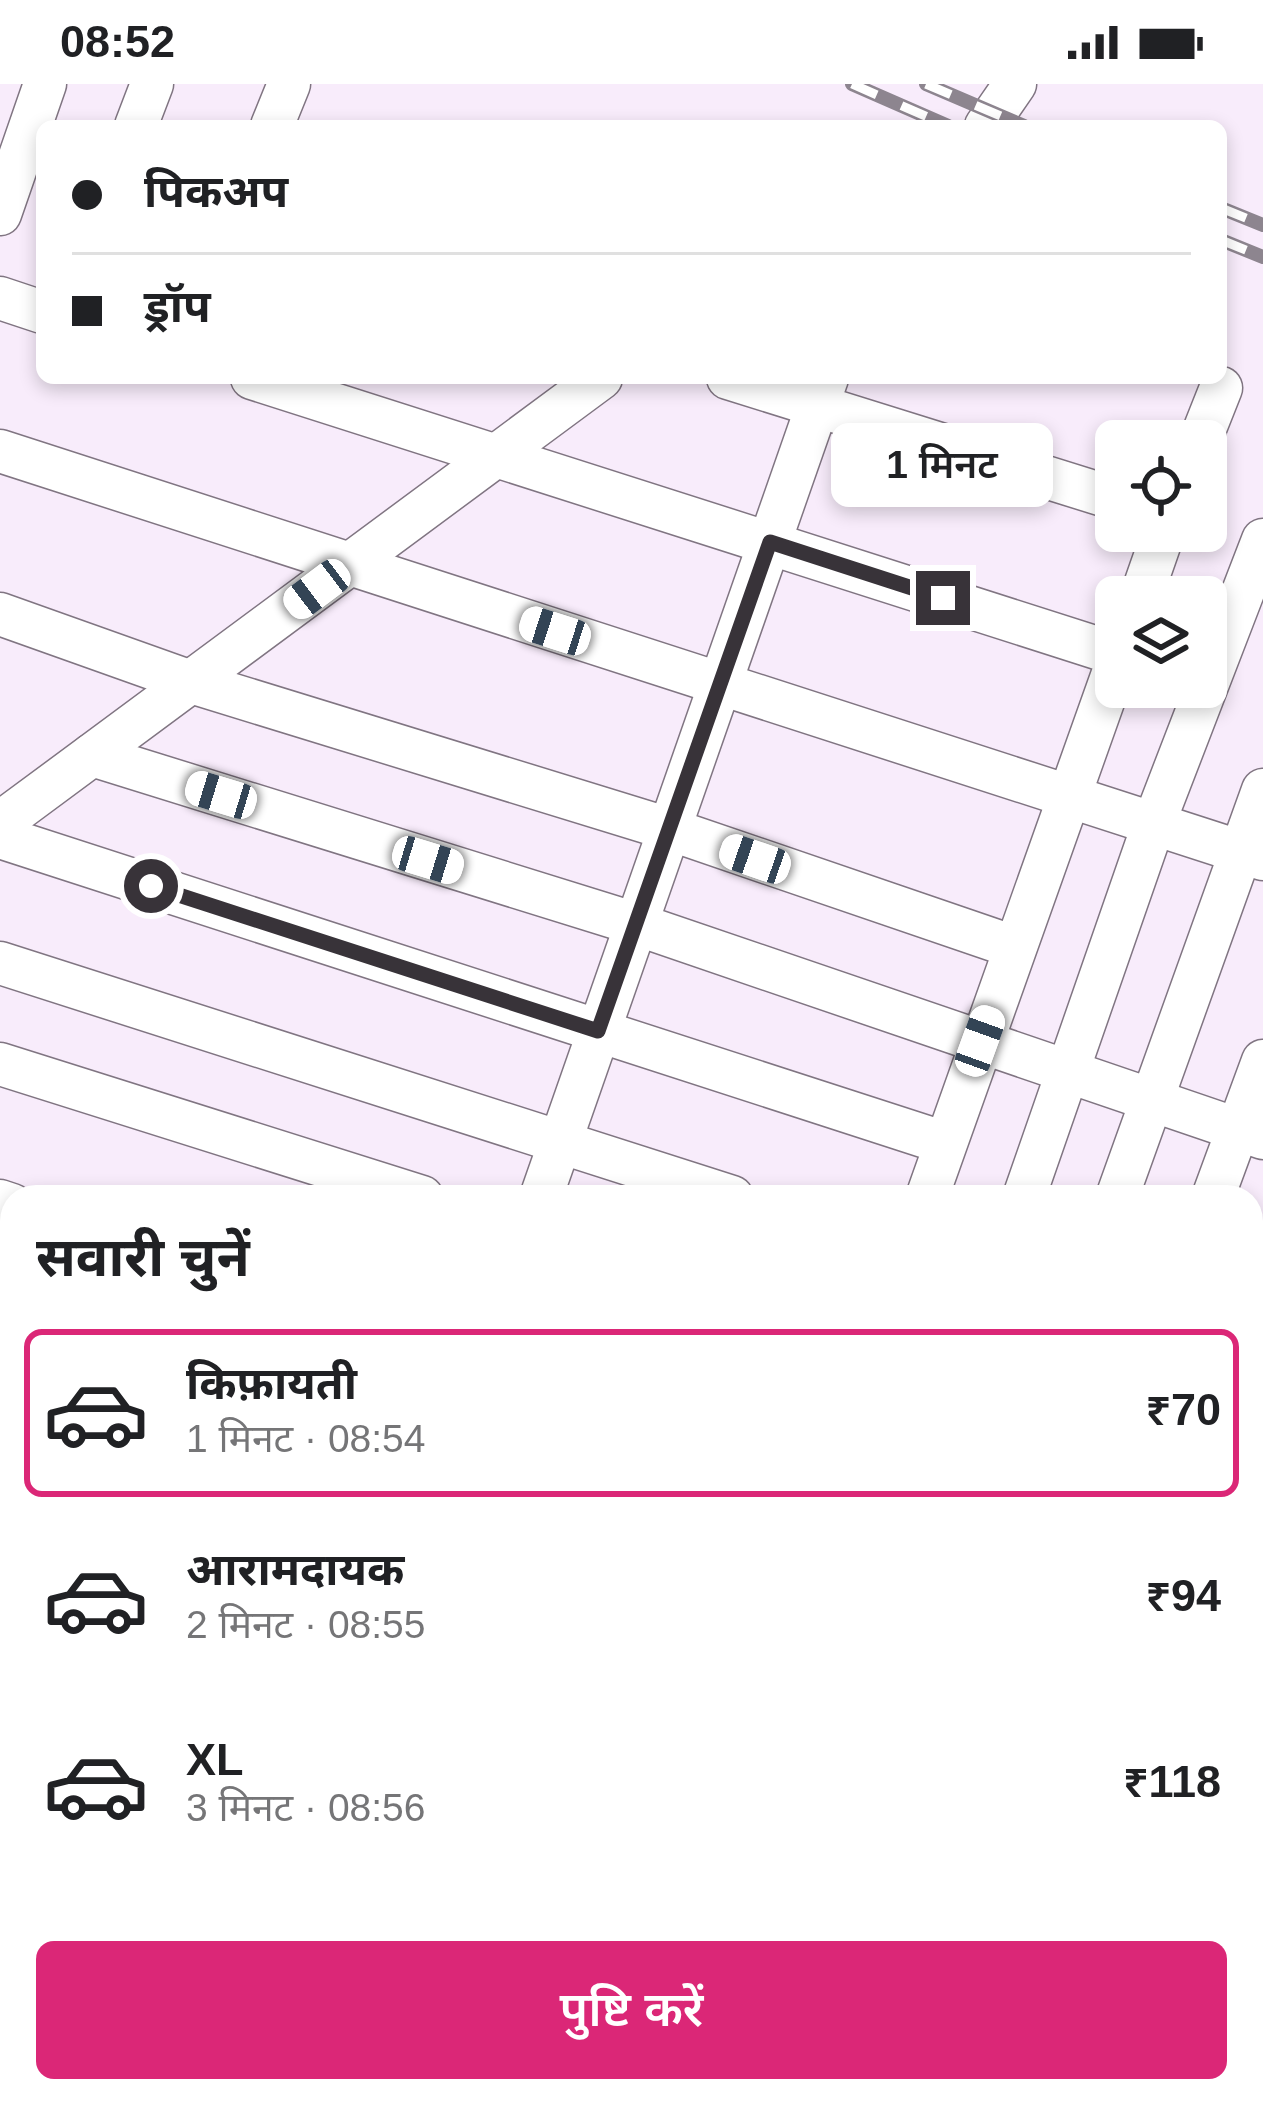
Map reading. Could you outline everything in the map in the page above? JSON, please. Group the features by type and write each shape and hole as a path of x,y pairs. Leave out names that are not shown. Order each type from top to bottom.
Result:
{"street":[{"path":"0,214 45,84"},
{"path":"138,120 152,84"},
{"path":"274,120 289,84"},
{"path":"990,120 1015,84"},
{"path":"0,298 36,310"},
{"path":"271,384 1095,647"},
{"path":"0,824 594,384"},
{"path":"772,384 823,391 1095,491"},
{"path":"1208,420 1221,388"},
{"path":"545,1185 823,391"},
{"path":"0,451 1252,855"},
{"path":"1028,1185 1154,823 1263,540"},
{"path":"0,614 191,682 669,829 1014,947"},
{"path":"931,1185 1101,708"},
{"path":"92,755 636,924 1250,1134"},
{"path":"1121,1185 1252,855 1263,790"},
{"path":"0,837 945,1143"},
{"path":"0,963 695,1185"},
{"path":"1220,1185 1250,1134 1263,1061"},
{"path":"0,1064 384,1185"}],"railway":[{"path":"852,84 934,120"},
{"path":"926,84 1010,120"},
{"path":"1227,210 1263,225"},
{"path":"1227,242 1263,257"}],"route":[{"path":"151,886 598,1031 770,542 943,598"}]}
